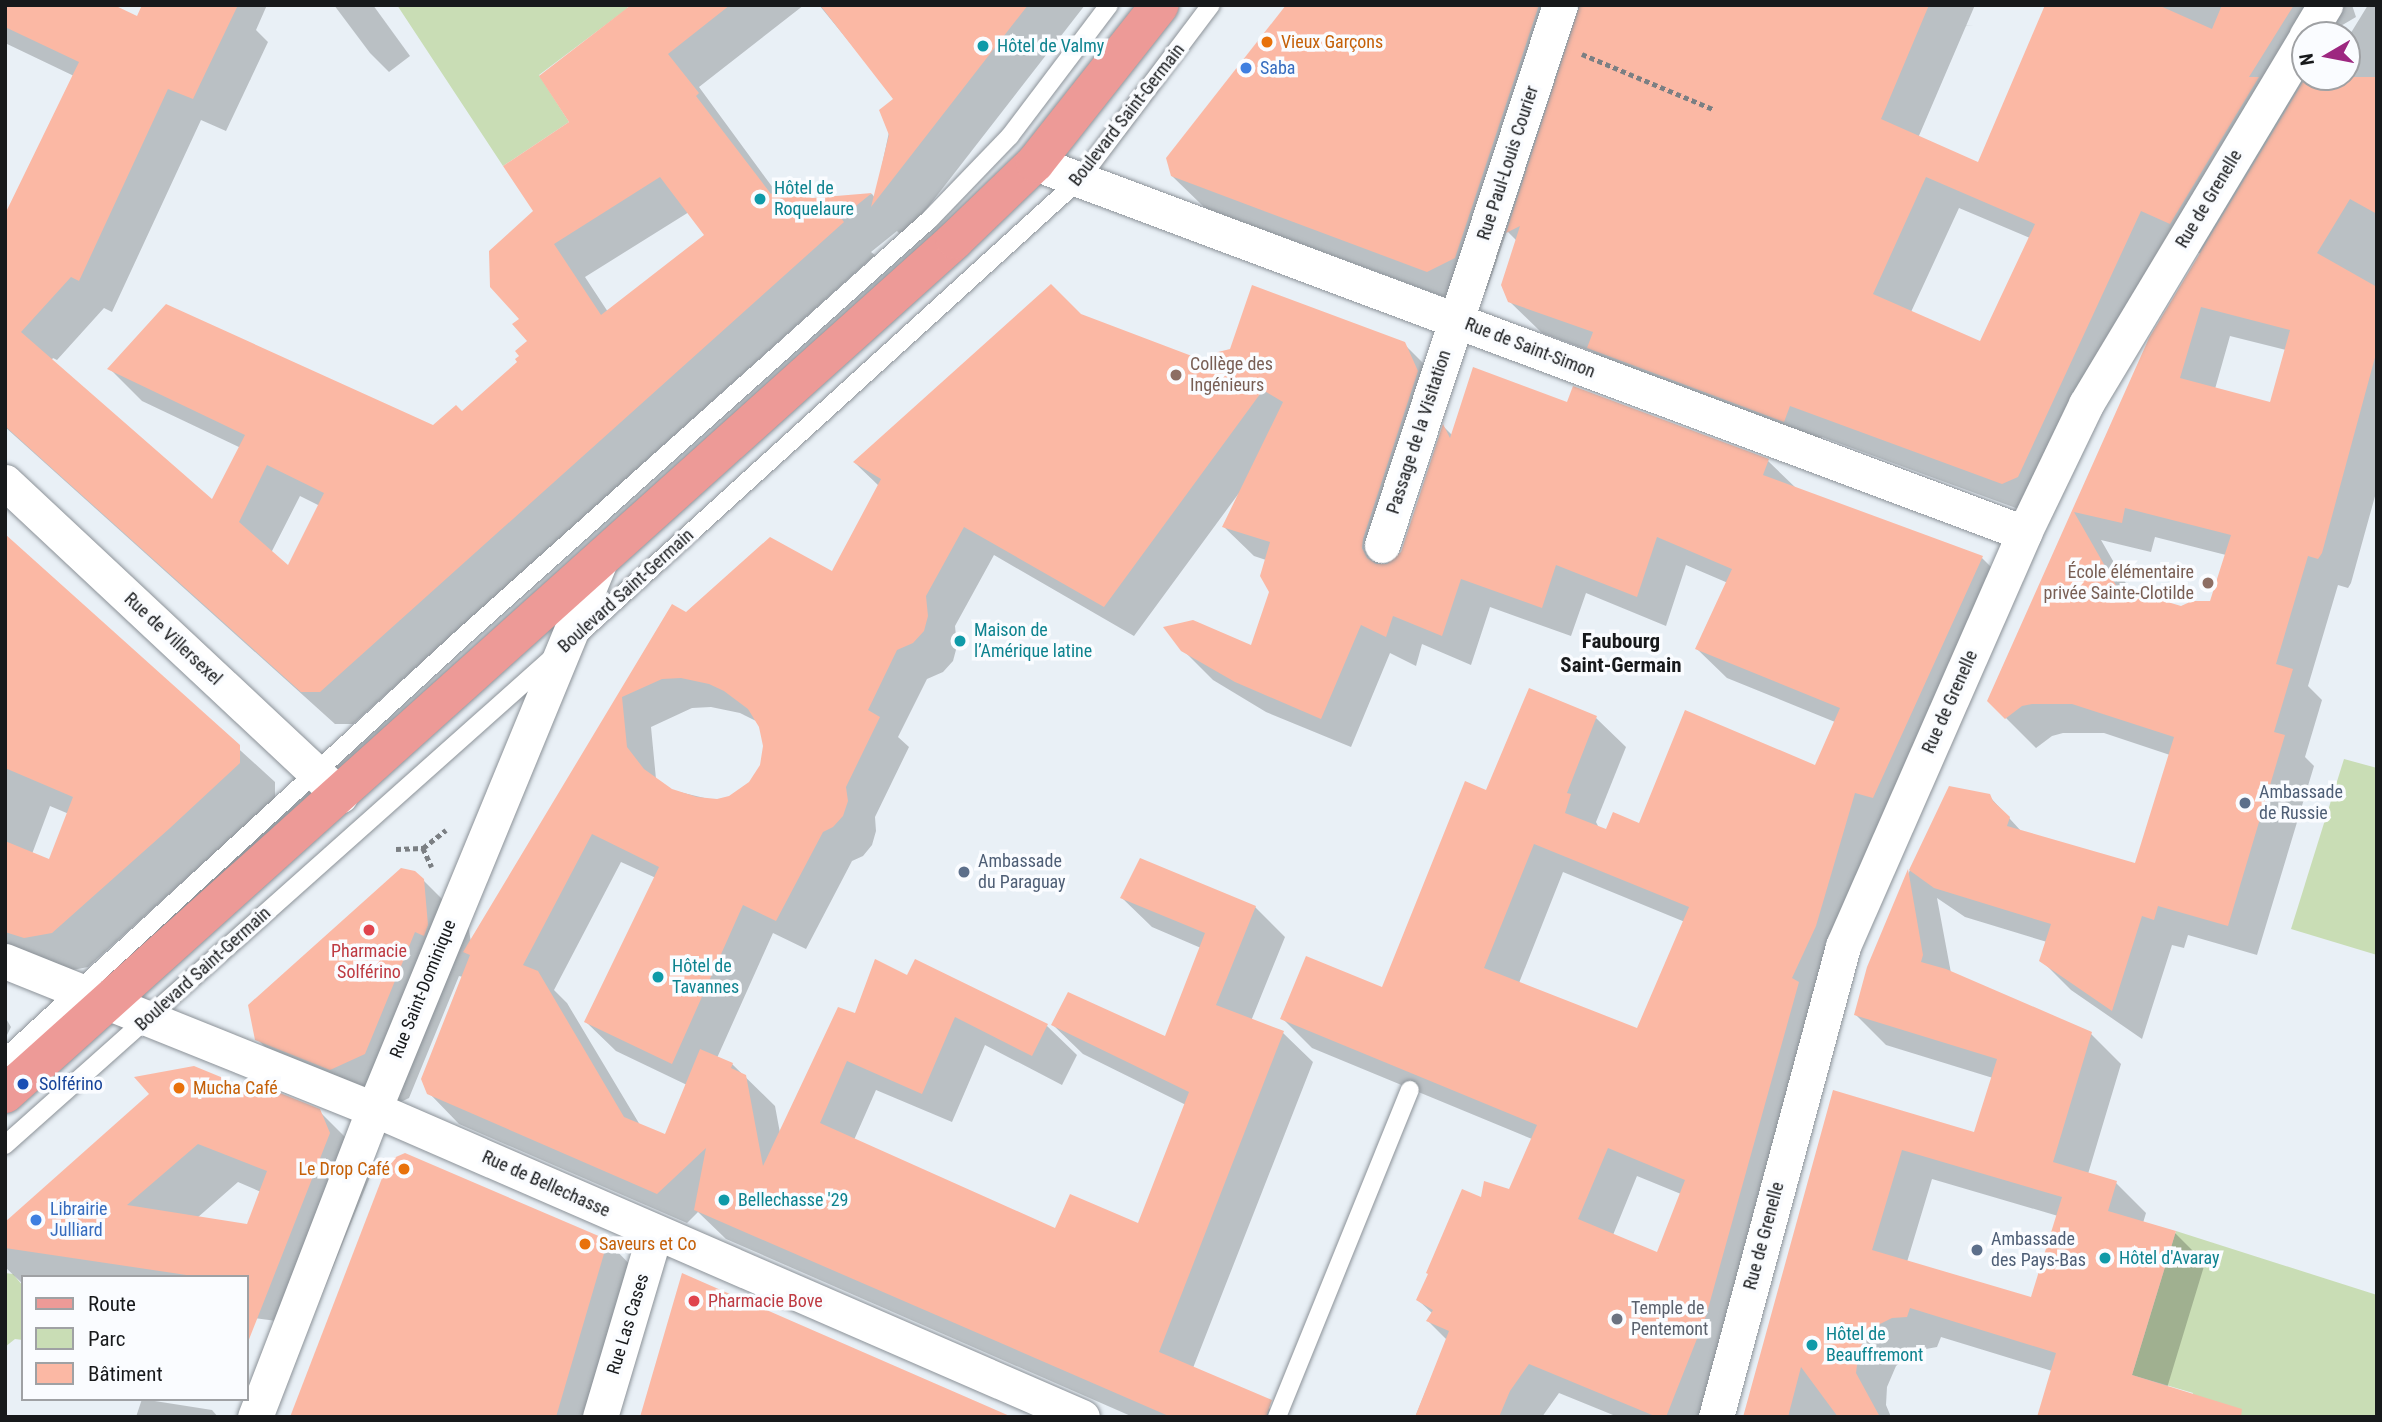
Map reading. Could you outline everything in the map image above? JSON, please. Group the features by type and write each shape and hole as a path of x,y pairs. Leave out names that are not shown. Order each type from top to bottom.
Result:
{"main road":[{"name":"Boulevard Saint-Germain","path":"5,1094 95,997 328,784 599,563 955,240 1035,163 1160,5"}],"street":[{"name":"Rue Paul-Louis Courier","path":"1456,320 1560,5"},
{"name":"Rue de Grenelle","path":"2316,21 2325,5"},
{"name":"Rue de Grenelle","path":"1716,1417 1843,946 2024,533 2086,404 2291,62"},
{"name":"Rue de Saint-Simon","path":"1035,163 2024,533"},
{"name":"Passage de la Visitation","path":"1382,545 1456,320"},
{"name":"Rue de Villersexel","path":"5,482 328,784"},
{"name":"Rue Saint-Dominique","path":"255,1417 374,1109 599,563"},
{"name":"Rue de Bellechasse","path":"5,961 374,1109 1082,1417"},
{"name":"Rue Las Cases","path":"600,1417 655,1231"}],"lane":[{"name":"Boulevard Saint-Germain","path":"328,784 930,219 1010,136 1109,5"},
{"name":"Boulevard Saint-Germain","path":"5,1145 565,647 1079,180 1211,5"},
{"name":"Boulevard Saint-Germain","path":"5,1058 95,997"},
{"path":"1277,1417 1410,1090"}],"path":[{"path":"1549,40 1713,109"},
{"path":"396,849 423,848 452,825"},
{"path":"423,848 433,869"}],"green space":[{"path":"397,5 626,5 628,8 539,75 569,122 503,166"},
{"path":"2344,759 2377,768 2377,955 2291,929"},
{"path":"2176,1231 2377,1295 2377,1417 2186,1417 2193,1393 2132,1375"},
{"path":"5,1273 13,1274 21,1284 21,1340 15,1339 5,1347"}],"building":[{"path":"5,5 114,5 137,16 142,5 238,5 193,99 168,89 79,281 71,277 21,332 212,499 245,435 107,369 166,304 433,425 456,405 462,411 517,362 515,359 519,356 515,351 527,341 512,324 519,319 490,287 489,251 533,211 503,166 569,122 539,76 631,5 730,5 668,54 699,93 696,96 771,194 781,186 812,198 872,193 841,218 844,222 320,692 301,692 5,426 5,214 79,62 5,27","holes":["660,177 704,235 601,315 554,244","267,465 324,493 288,565 239,522"]},
{"name":"Hôtel de Roquelaure","path":"820,5 1028,5 871,207 889,135 879,110 893,99"},
{"path":"1286,5 1539,5 1455,258 1427,272 1171,176 1166,158"},
{"path":"1580,5 1929,5 1881,119 1978,162 2045,5 2158,5 2212,29 2222,5 2294,5 2249,77 2259,77 2170,224 2141,211 2018,477 2002,484 1790,406 1784,422 1587,348 1593,332 1508,302 1501,285 1520,226 1506,233","holes":["1926,177 2035,224 1980,341 1873,294"]},
{"path":"2361,77 2377,77 2377,214 2350,199 2317,253 2377,287 2377,350 2322,553 2318,559 2308,556 2276,664 2293,669 2274,732 2285,735 2228,926 2158,906 2154,920 2142,916 2112,1011 2039,961 2051,924 1934,888 1909,870 1949,786 1990,794 1993,801 2010,817 2007,826 2135,863 2174,737 2072,704 2022,706 2005,719 1987,701 2149,338 2298,91 2361,91","holes":["2201,307 2290,330 2270,402 2180,378","2125,508 2231,535 2210,601 2192,601 2181,606 2117,587 2074,512 2122,523"]},
{"path":"1051,284 1081,314 1205,361 1218,352 1230,349 1252,285 1405,342 1418,371 1363,539 1362,548 1367,558 1376,564 1387,564 1401,552 1443,424 1450,438 1473,367 1567,402 1573,386 1769,459 1763,475 1983,556 1873,798 1855,793 1816,926 1792,978 1799,982 1706,1316 1666,1417 1657,1417 1529,1364 1510,1391 1499,1417 1415,1417 1449,1331 1426,1321 1433,1310 1416,1300 1428,1274 1426,1273 1462,1189 1481,1197 1484,1181 1509,1189 1537,1125 1280,1019 1306,956 1382,987 1465,781 1486,790 1529,688 1597,716 1567,793 1571,794 1565,813 1606,829 1613,812 1639,823 1685,710 1815,765 1840,708 1695,649 1732,569 1657,537 1637,597 1556,565 1542,608 1461,579 1442,636 1393,616 1386,637 1361,625 1321,719 1235,682 1181,651 1163,627 1193,620 1251,645 1269,592 1260,576 1270,542 1222,527 1283,402 1263,390 1104,607 964,527 926,596 928,616 924,631 913,643 897,650 868,710 880,717 846,787 848,801 843,816 833,827 823,832 776,921 743,905 672,1064 584,1022 659,867 592,834 523,965 538,971 624,1117 665,1134 700,1049 733,1063 731,1068 746,1075 763,1166 838,1007 855,1013 875,959 907,975 915,959 1048,1024 1032,1056 955,1017 922,1094 847,1061 820,1123 1055,1228 1070,1194 1138,1223 1189,1092 1051,1025 1068,992 1165,1036 1205,933 1120,898 1140,858 1256,906 1216,1005 1284,1031 1159,1352 1272,1400 1266,1417 1171,1417 694,1210 706,1148 657,1194 427,1094 421,1079 470,955 463,952 672,604 686,612 770,537 832,571 881,479 853,462","holes":["681,678 709,684 724,691 748,709 759,727 763,746 760,765 749,782 729,796 717,799 697,797 672,789 644,769 627,747 622,697 662,679","1534,844 1689,907 1637,1028 1484,968","1608,1148 1685,1180 1657,1252 1578,1219"]},
{"path":"5,534 240,745 240,763 170,828 52,933 24,938 5,932 5,841 49,859 73,797 5,768"},
{"path":"401,868 415,871 424,879 428,925 424,936 415,932 365,1054 330,1070 255,1040 248,1005"},
{"path":"1908,869 1923,955 1921,962 1946,969 2092,1032 2053,1162 2117,1181 2108,1211 2176,1231 2132,1375 2242,1409 2241,1417 2037,1417 2056,1353 1910,1308 1907,1317 1892,1318 1876,1326 1866,1336 1859,1350 1856,1373 1880,1417 1838,1417 1801,1367 1788,1417 1743,1417 1833,1090 1974,1132 1997,1059 1854,1015 1867,967","holes":["1902,1150 2062,1197 2031,1297 1872,1250"]},
{"path":"194,1066 267,1096 265,1087 320,1109 330,1133 248,1342 248,1275 187,1275 5,1248 5,1222 149,1094 134,1077","holes":["198,1144 267,1171 247,1224 127,1205"]},
{"path":"405,1153 608,1240 556,1417 290,1417 389,1160"},
{"path":"682,1273 794,1322 1012,1417 640,1417"}],"place":[{"name":"Vieux Garçons","path":"1267,42"},
{"name":"Hôtel de Valmy","path":"983,46"},
{"name":"Saba","path":"1246,68"},
{"name":"Hôtel de Roquelaure","path":"760,199"},
{"name":"Collège des Ingénieurs","path":"1176,375"},
{"name":"École élémentaire privée Sainte-Clotilde","path":"2208,583"},
{"name":"Maison de l’Amérique latine","path":"960,641"},
{"name":"Ambassade de Russie","path":"2245,803"},
{"name":"Ambassade du Paraguay","path":"964,872"},
{"name":"Pharmacie Solférino","path":"369,930"},
{"name":"Hôtel de Tavannes","path":"658,977"},
{"name":"Solférino","path":"23,1084"},
{"name":"Mucha Café","path":"179,1088"},
{"name":"Le Drop Café","path":"404,1169"},
{"name":"Bellechasse '29","path":"724,1200"},
{"name":"Librairie Julliard","path":"36,1220"},
{"name":"Saveurs et Co","path":"585,1244"},
{"name":"Ambassade des Pays-Bas","path":"1977,1250"},
{"name":"Hôtel d'Avaray","path":"2105,1258"},
{"name":"Pharmacie Bove","path":"694,1301"},
{"name":"Temple de Pentemont","path":"1617,1319"},
{"name":"Hôtel de Beauffremont","path":"1812,1345"}],"district":[{"name":"Faubourg Saint-Germain","path":"1621,653"}]}
